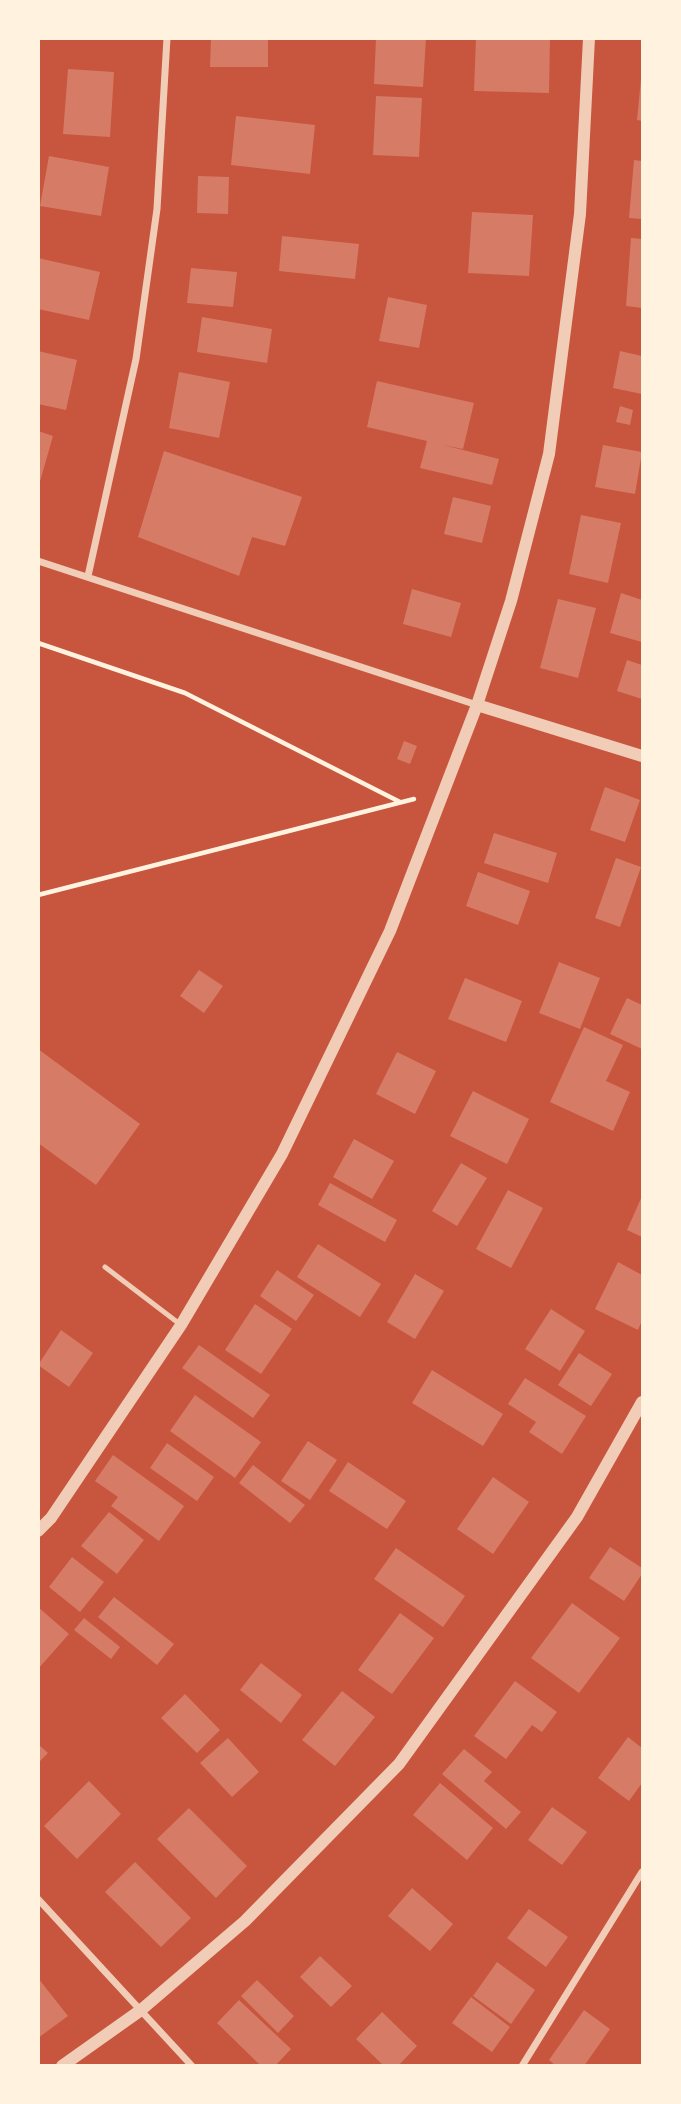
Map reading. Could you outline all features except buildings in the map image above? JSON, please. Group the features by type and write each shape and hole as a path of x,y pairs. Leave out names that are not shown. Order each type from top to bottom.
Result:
{"street":[{"path":"88,576 136,359 157,209 167,38"},
{"path":"38,1531 51,1518 181,1325 282,1154 390,931 477,705 511,601 549,454 580,214 589,38"},
{"path":"38,561 477,705 642,756"},
{"path":"62,2066 141,2010 245,1921 399,1764 577,1517 642,1402"},
{"path":"522,2066 642,1872"},
{"path":"38,1899 192,2066"}],"lane":[{"path":"105,1268 181,1325"}],"path":[{"path":"38,643 185,693 401,802"},
{"path":"38,895 444,791"}]}
